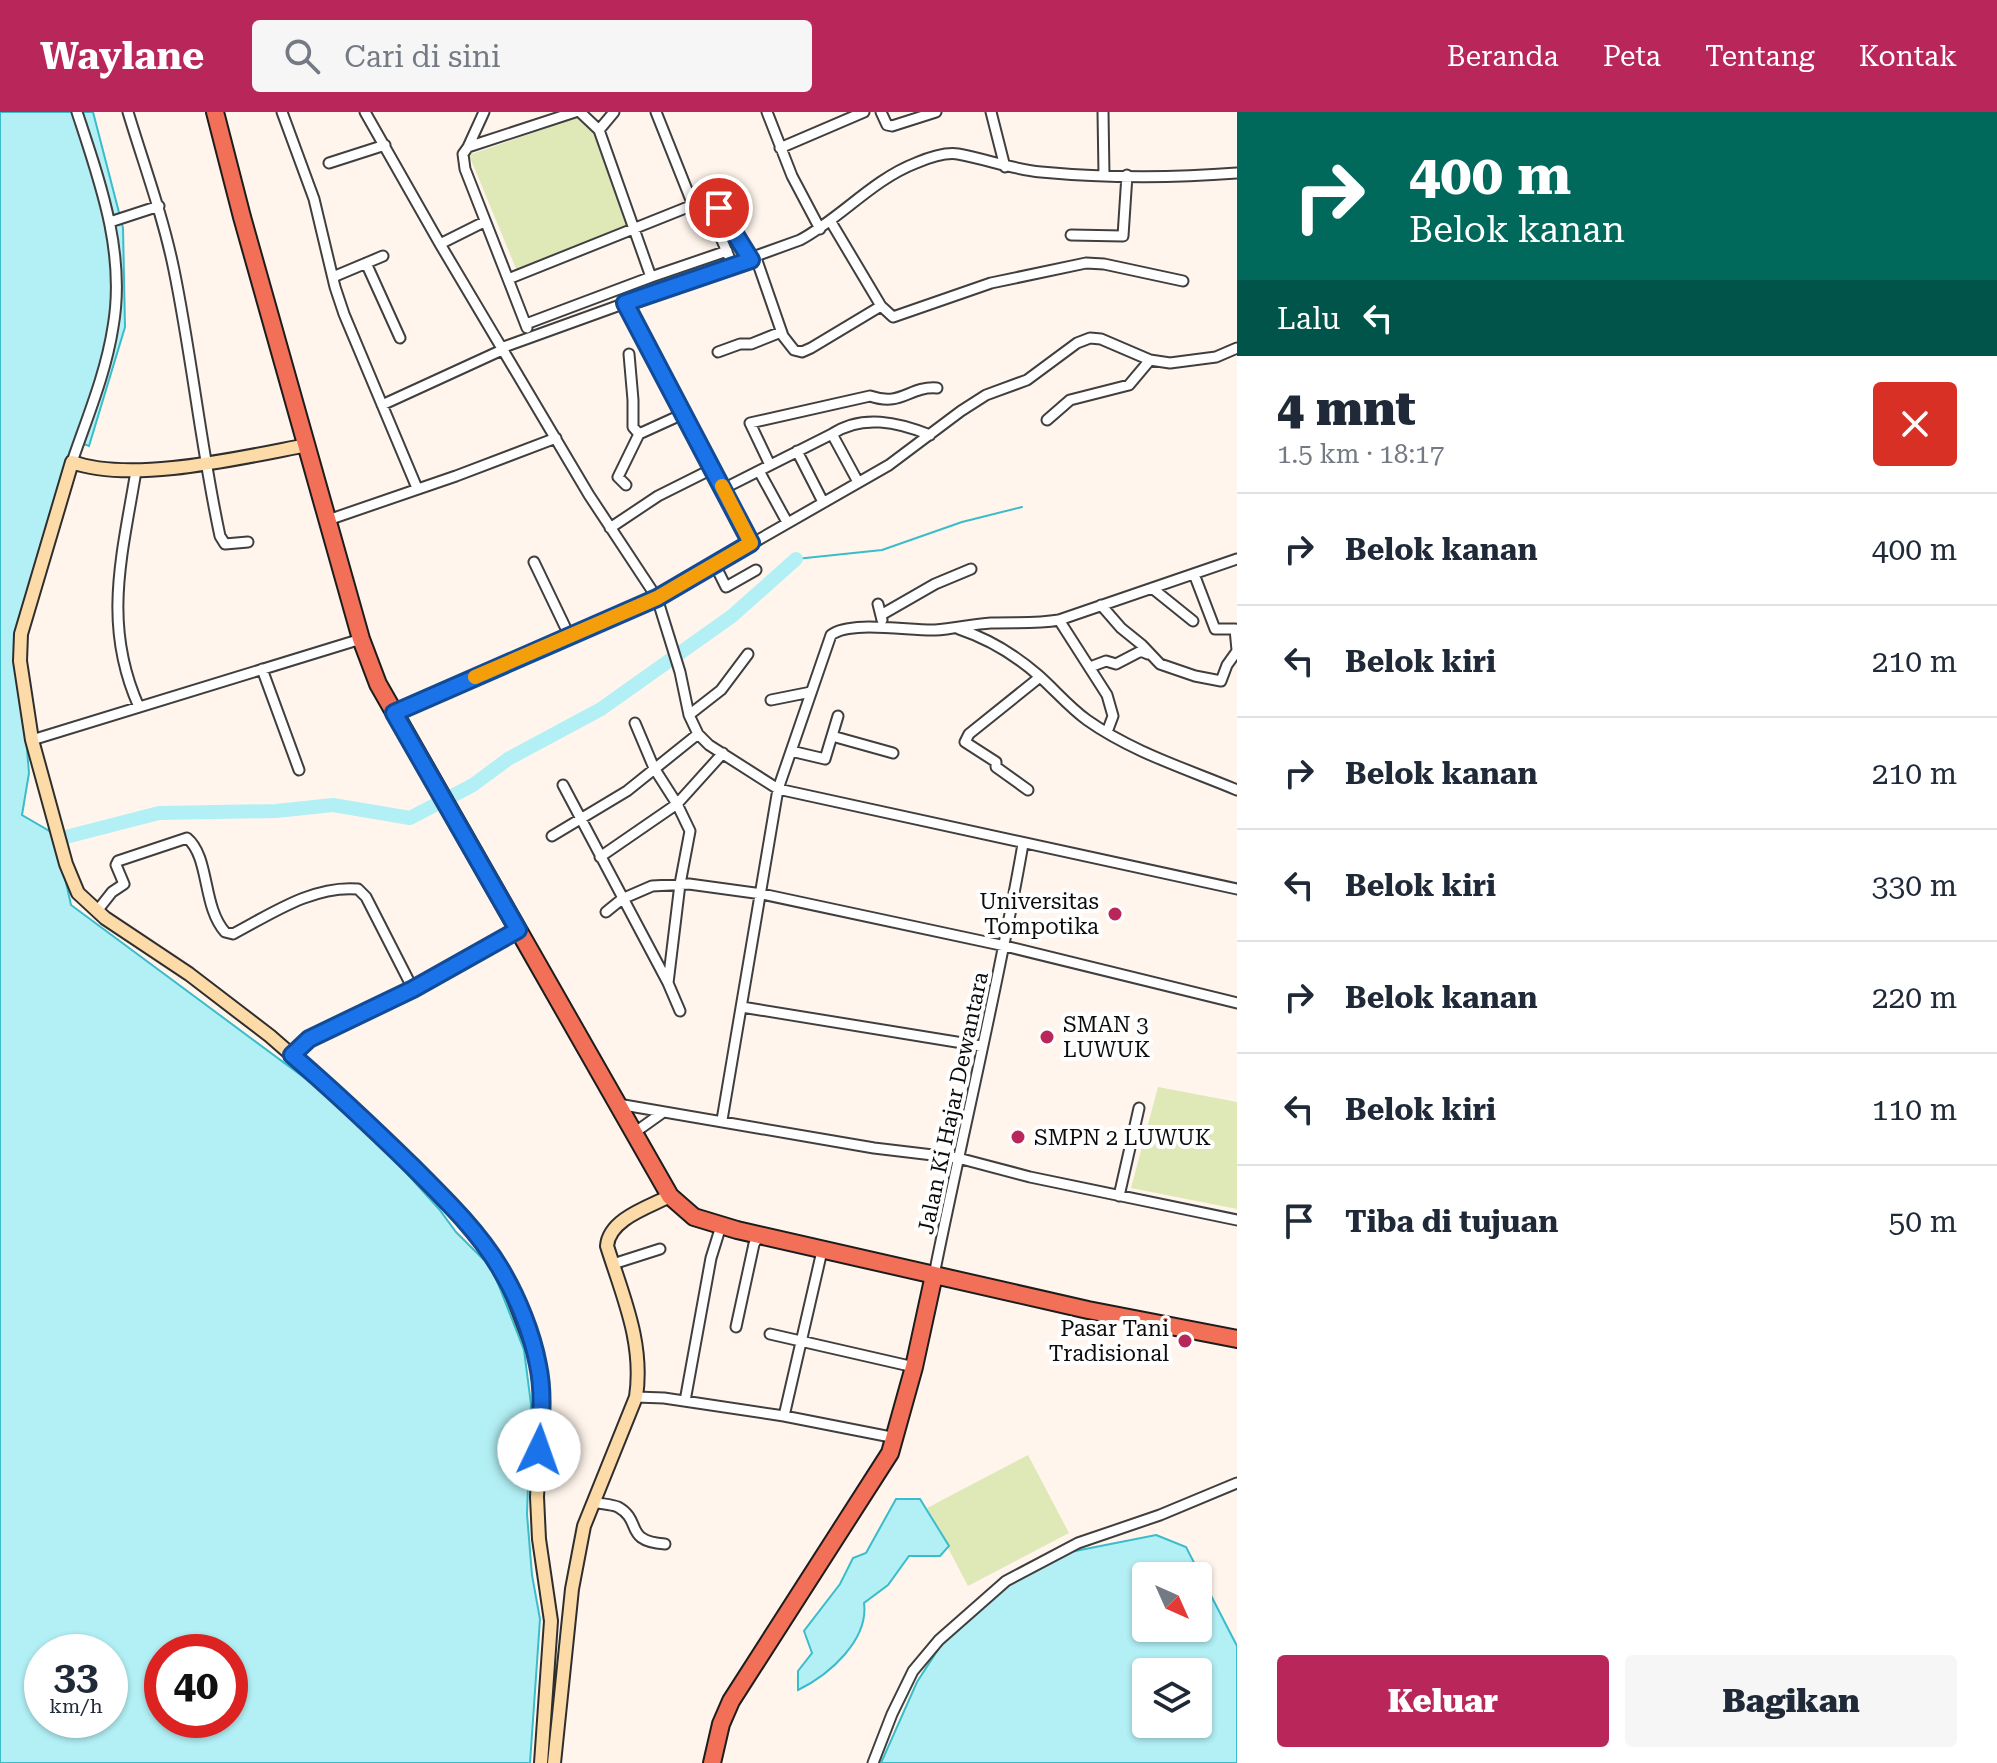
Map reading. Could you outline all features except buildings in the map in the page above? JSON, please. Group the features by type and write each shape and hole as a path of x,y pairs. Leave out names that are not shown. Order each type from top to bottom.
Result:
{"highway":[{"path":"215,112 361,639 378,684 670,1196 694,1217 759,1236 1088,1310 1237,1339"},
{"path":"712,1763 721,1724 731,1701 872,1484 896,1438 934,1275"}],"street":[{"path":"77,112 104,193 110,222 115,258 114,325 21,634 20,661 32,740 55,826 78,893 97,911 201,983 292,1055 357,1112 430,1184 489,1251 507,1281 526,1325 541,1381 537,1497 539,1539 551,1616 541,1763"},
{"path":"128,112 159,206 185,325 204,463 220,536 225,544 248,542"},
{"path":"282,112 314,199 344,314 417,488"},
{"path":"365,112 502,349 610,528 657,598 680,672 689,715 698,734 778,789 1237,889"},
{"path":"484,112 463,154 463,161 530,337"},
{"path":"468,147 577,112 599,130 651,277"},
{"path":"599,130 616,112"},
{"path":"656,112 693,205 717,232 733,266"},
{"path":"767,112 780,148 820,229"},
{"path":"780,148 864,112"},
{"path":"881,112 887,125 892,126 936,112"},
{"path":"991,112 1005,167"},
{"path":"1103,112 1104,175"},
{"path":"329,163 385,145"},
{"path":"382,405 530,337 753,259 820,229 893,173 940,155 958,154 1005,167 1043,172 1104,175 1237,173"},
{"path":"1071,235 1123,236 1127,175"},
{"path":"705,186 753,259 781,332 794,350 802,352 881,306"},
{"path":"508,279 693,205"},
{"path":"110,222 159,206"},
{"path":"440,244 484,222"},
{"path":"831,222 888,315 901,317 991,283 1086,263 1183,281"},
{"path":"526,324 727,251"},
{"path":"333,277 383,256"},
{"path":"366,263 400,338"},
{"path":"625,303 751,543"},
{"path":"718,352 781,332"},
{"path":"394,713 657,598 889,465 986,395 1027,380 1064,351 1090,338 1101,339 1150,360 1170,363 1216,357 1237,348"},
{"path":"629,354 633,427 639,434"},
{"path":"1047,420 1070,400 1129,385 1150,360"},
{"path":"770,465 750,423 870,396 886,401 904,397 924,387 937,388"},
{"path":"626,485 618,477 639,434 683,414"},
{"path":"723,489 850,424 867,421 904,426 930,435"},
{"path":"832,434 858,482"},
{"path":"328,520 556,438"},
{"path":"72,462 108,471 136,471 307,445"},
{"path":"797,451 823,502"},
{"path":"610,528 658,496 712,469"},
{"path":"136,471 117,609 118,641 123,664 139,707"},
{"path":"759,471 787,522"},
{"path":"722,1120 778,789 834,633 884,627 921,630 1059,620 1237,559"},
{"path":"534,562 569,635"},
{"path":"714,563 726,587 756,570"},
{"path":"881,615 935,584 971,569"},
{"path":"1101,605 1160,664 1221,681 1237,650 1235,629 1215,629 1194,574"},
{"path":"1152,588 1193,621"},
{"path":"878,604 884,627"},
{"path":"1059,620 1112,708 1107,732"},
{"path":"955,628 1000,647 1040,677 1072,708 1107,732 1156,757 1237,790"},
{"path":"32,740 361,639"},
{"path":"1090,667 1106,661 1116,664 1141,651 1152,656"},
{"path":"689,715 721,690 748,654"},
{"path":"262,669 299,770"},
{"path":"1028,790 996,767 996,762 965,742 969,734 1040,677"},
{"path":"771,700 811,692"},
{"path":"791,751 825,759 838,716"},
{"path":"635,723 654,768 690,831 668,983"},
{"path":"552,836 627,791 698,734"},
{"path":"832,736 893,753"},
{"path":"600,857 677,804 723,753"},
{"path":"563,785 680,1011"},
{"path":"97,911 112,892 124,884 116,865 118,861 187,838 196,849 211,910 225,932 233,934 297,900 331,890 358,889 366,897 413,989"},
{"name":"Jalan Ki Hajar Dewantara","path":"934,1275 1005,946 1023,844"},
{"path":"606,912 622,899 652,886 680,884 762,894 1005,946 1237,1003"},
{"path":"292,1055 309,1039 413,989 518,930"},
{"path":"742,1007 981,1046"},
{"path":"618,1104 874,1148 958,1158 1030,1177 1237,1220"},
{"path":"1119,1196 1139,1108"},
{"path":"634,1133 662,1113"},
{"path":"554,1763 568,1616 578,1554 593,1502 636,1397 639,1356 607,1246 608,1238 629,1218 670,1196"},
{"path":"685,1401 711,1258 721,1226"},
{"path":"736,1327 754,1244 759,1236"},
{"path":"613,1264 660,1249"},
{"path":"784,1416 822,1251"},
{"path":"770,1334 914,1367"},
{"path":"636,1397 784,1416 896,1438"},
{"path":"873,1763 913,1671 939,1640 1006,1581 1078,1543 1168,1512 1237,1483"},
{"path":"593,1502 616,1506 641,1539 665,1544"},
{"path":"551,1616 568,1616"}],"green space":[{"path":"587,114 628,228 517,271 469,155"},
{"path":"1158,1087 1237,1102 1237,1209 1131,1188"},
{"path":"1028,1455 1069,1533 968,1586 927,1508"}],"water":[{"path":"0,112 93,112 123,228 125,327 89,446 76,441 17,631 29,773 22,815 51,832 59,851 71,905 352,1113 456,1232 492,1268 524,1350 531,1404 527,1514 532,1575 540,1619 530,1763 0,1763"},
{"path":"896,1499 920,1499 949,1546 940,1556 909,1556 888,1585 864,1603 860,1630 844,1655 834,1666 798,1690 798,1671 812,1653 804,1631 840,1584 853,1558 866,1553"},
{"path":"1156,1535 1186,1547 1194,1562 1132,1562 1132,1642 1212,1642 1212,1597 1237,1646 1237,1763 881,1763 917,1682 941,1645 1004,1584 1060,1554"}],"waterway":[{"path":"796,559 882,550 962,522 1022,507"},
{"path":"54,840 159,813 276,811 333,805 410,818 473,785 508,759 601,709 732,616 796,559"}],"slow traffic":[{"path":"475,677 657,598 751,543 722,486"}],"place":[{"name":"Universitas Tompotika","path":"1115,914"},
{"name":"SMAN 3 LUWUK","path":"1047,1037"},
{"name":"SMPN 2 LUWUK","path":"1018,1137"},
{"name":"Pasar Tani Tradisional","path":"1185,1341"}],"route":[{"path":"539,1450 542,1399 538,1362 526,1325 500,1268 489,1251 430,1184 357,1112 292,1055 309,1039 413,989 518,930 394,713 657,598 751,543 625,303 751,260 719,208"}]}
